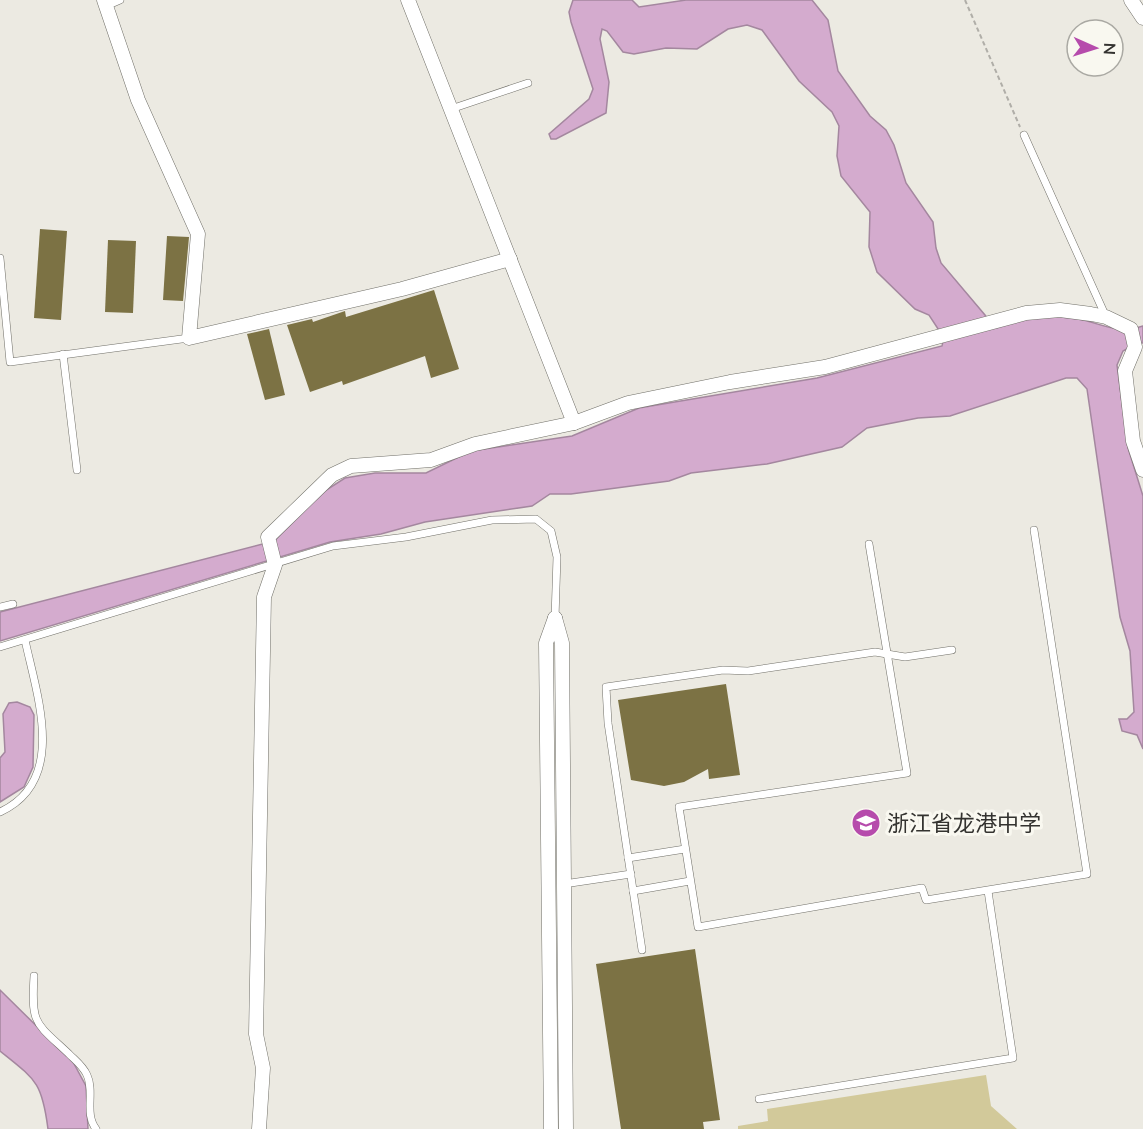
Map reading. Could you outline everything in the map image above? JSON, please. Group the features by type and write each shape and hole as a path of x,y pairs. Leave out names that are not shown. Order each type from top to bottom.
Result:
{"street":[{"path":"408,0 574,423"},
{"path":"1131,0 1143,18"},
{"path":"105,3 138,100 198,234 189,338 402,289 510,259"},
{"path":"260,1129 263,1068 256,1034 264,597 275,565 268,537 332,476 356,465 431,460 475,444 574,423 643,400 730,382 825,367 991,320 1026,313 1060,310 1106,317 1131,329 1135,347 1125,371 1133,441 1143,470"},
{"path":"555,618 561,643 566,1129"},
{"path":"551,1129 546,643 555,618"}],"lane":[{"path":"105,3 120,0"},
{"path":"452,109 528,83"},
{"path":"1024,135 1106,317"},
{"path":"0,258 10,362 189,338"},
{"path":"63,354 77,470"},
{"path":"0,647 333,546 406,537 492,520 536,519 548,526 554,536 557,557 555,618"},
{"path":"869,544 907,773 679,807 698,927 921,888 926,900 1087,874 1034,530"},
{"path":"0,607 13,604"},
{"path":"0,812 22,798 32,787 39,770 42,718 25,640"},
{"path":"642,950 608,723 606,687 875,652 905,657 952,650"},
{"path":"628,858 685,849"},
{"path":"564,884 630,873"},
{"path":"633,891 690,881"},
{"path":"759,1099 1013,1058 988,891"},
{"path":"34,976 32,1008 36,1021 84,1068 91,1089 90,1120 96,1129"}],"path":[{"path":"965,0 1024,135"}],"shaded area":[{"path":"573,0 632,0 639,7 686,0 812,0 828,20 838,71 870,116 886,130 894,145 906,183 933,222 936,248 941,263 996,328 1017,321 1047,316 1079,319 1119,329 1143,326 1143,343 1137,343 1123,351 1117,365 1128,448 1143,496 1143,749 1137,735 1122,731 1119,719 1127,719 1134,712 1130,651 1120,617 1087,389 1077,378 1066,378 950,416 918,418 867,428 842,447 767,464 691,473 669,481 571,494 550,494 532,506 425,522 381,534 330,542 0,641 0,612 274,541 320,494 345,478 375,473 426,473 471,451 572,436 639,408 817,378 942,346 944,338 929,315 915,309 877,272 869,247 870,212 841,176 837,156 839,126 832,112 799,81 762,30 747,25 728,29 697,49 666,48 634,54 623,52 607,31 602,29 600,39 609,82 606,113 556,139 551,139 549,134 589,99 593,89 571,22 569,12"},
{"path":"17,702 30,707 34,715 33,767 24,787 0,802 0,758 5,752 3,714 9,703"},
{"path":"0,990 73,1062 86,1086 88,1129 48,1129 40,1091 22,1069 0,1051"},
{"path":"986,1075 991,1106 1017,1129 738,1129 738,1126 768,1121 767,1109"}],"building":[{"path":"40,229 67,231 61,320 34,318"},
{"path":"167,236 189,237 183,301 163,300"},
{"path":"108,240 136,241 133,313 105,312"},
{"path":"434,290 459,369 431,378 425,356 343,385 342,381 310,392 287,325 312,319 313,322 345,311 346,317"},
{"path":"269,329 285,395 265,400 247,334"},
{"path":"726,684 740,775 709,779 708,769 684,782 664,786 631,780 618,700"},
{"path":"695,949 720,1120 703,1122 704,1129 621,1129 596,964"}],"place":[{"name":"浙江省龙港中学","path":"866,823"}]}
